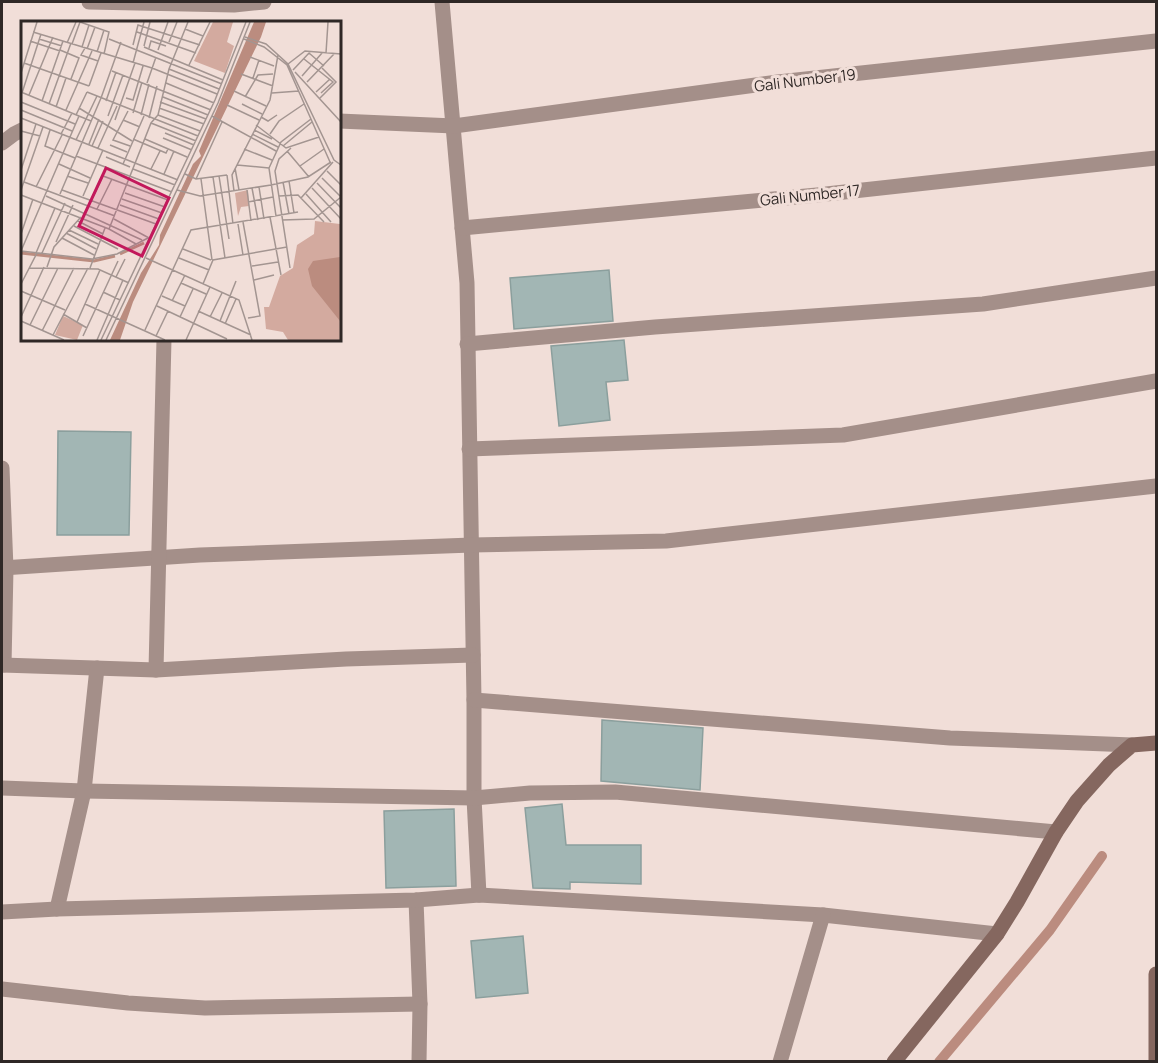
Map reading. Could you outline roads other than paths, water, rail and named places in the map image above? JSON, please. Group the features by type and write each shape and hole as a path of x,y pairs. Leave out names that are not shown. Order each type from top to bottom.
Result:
{"street":[{"path":"89,2 234,5 264,2"},
{"path":"442,2 467,283 474,798 479,895"},
{"name":"Gali Number 19","path":"340,121 454,126 778,82 1156,41"},
{"path":"2,143 21,130"},
{"name":"Gali Number 17","path":"462,228 805,196 1156,158"},
{"path":"467,344 655,327 983,304 1156,278"},
{"path":"156,670 164,340"},
{"path":"469,449 843,435 1156,381"},
{"path":"2,468 4,568 2,665 156,670 346,659 473,655"},
{"path":"4,568 200,555 472,545 666,541 1156,486"},
{"path":"57,909 84,792 97,668"},
{"path":"474,700 950,738 1132,745 1156,743"},
{"path":"894,1062 996,934 1017,902 1056,832 1077,801 1132,745"},
{"path":"2,788 84,792 474,798 530,793 615,792 1056,832"},
{"path":"2,912 416,900 479,895 823,915 996,934"},
{"path":"416,900 420,1004 419,1062"},
{"path":"780,1062 823,915"},
{"path":"1156,974 1156,1062"},
{"path":"2,989 128,1003 205,1008 420,1004"}],"waterway":[{"path":"939,1062 1050,930 1102,856"}]}
